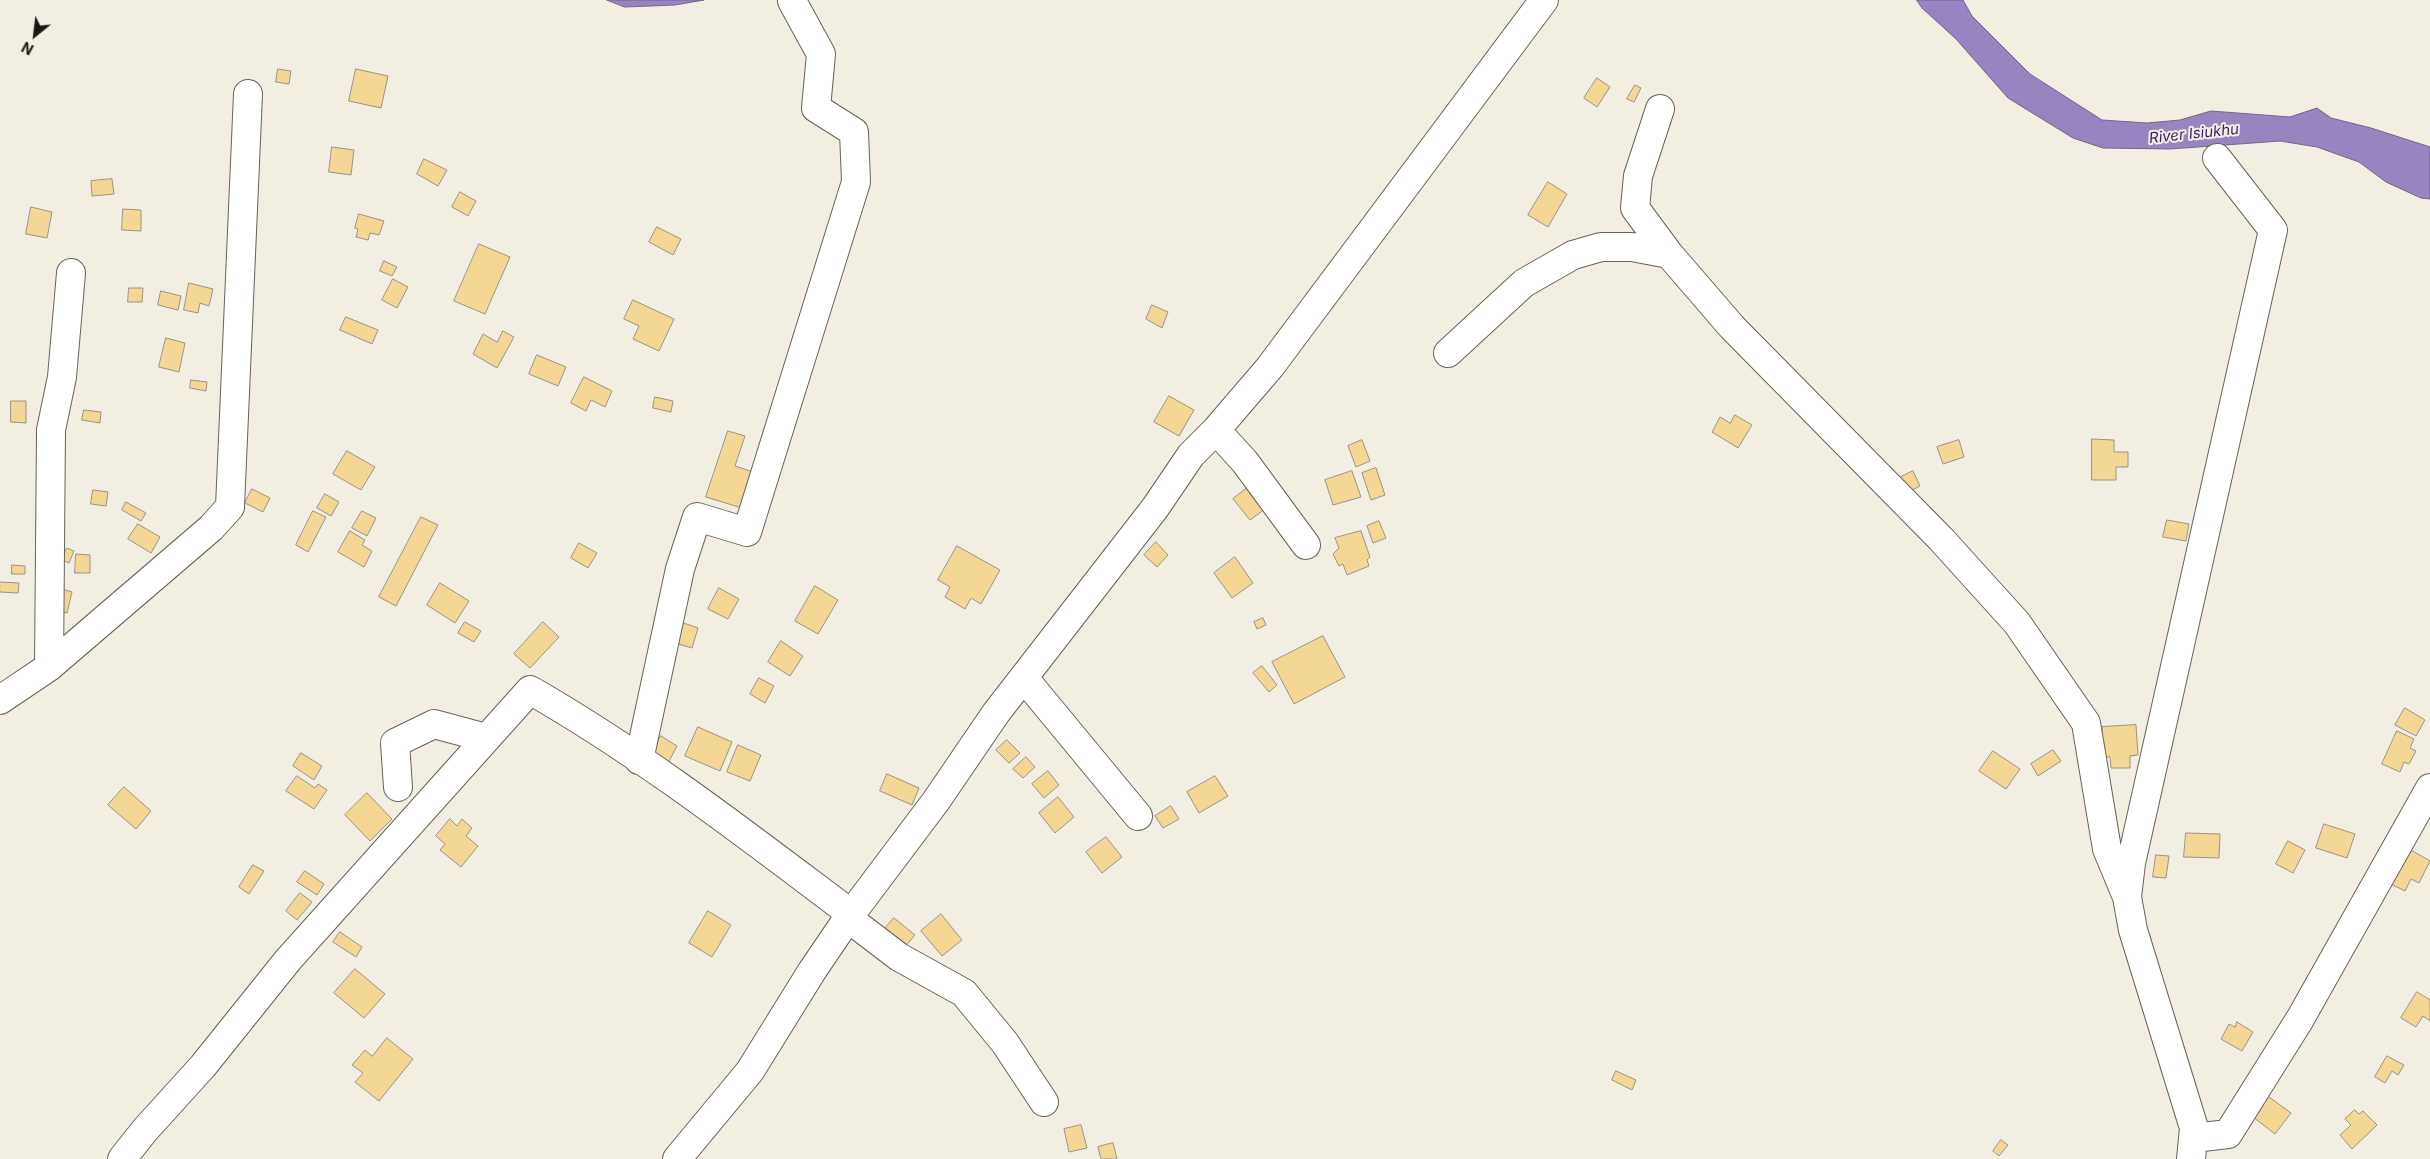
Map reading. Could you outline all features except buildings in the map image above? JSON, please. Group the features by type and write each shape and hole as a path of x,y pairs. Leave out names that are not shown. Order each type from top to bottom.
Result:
{"street":[{"path":"640,760 680,570 697,517 747,532 856,182 854,132 816,108 821,54 792,0"},
{"path":"678,1159 750,1071 848,918 884,872 996,713 1155,508 1191,455 1216,430 1270,367 1544,0"},
{"path":"0,700 49,667 211,528 230,507 248,94"},
{"path":"1660,109 1638,176 1635,208 1669,254 1732,327 1941,539 2017,623 2086,723 2108,849 2127,897 2133,930 2191,1119 2193,1148 2228,1134 2300,1019 2430,788"},
{"path":"2127,897 2134,853 2273,230 2217,158"},
{"path":"1448,353 1524,283 1572,255 1601,247 1632,247 1669,254"},
{"path":"49,667 51,430 62,377 71,273"},
{"path":"1216,430 1245,462 1306,545"},
{"path":"1024,678 1138,816"},
{"path":"122,1159 145,1130 203,1066 288,960 530,690 582,720 752,840 842,907 848,918 899,957 964,993 1005,1043 1044,1102"},
{"path":"398,787 395,743 434,724 486,738"}],"water":[{"path":"607,0 704,0 675,5 625,7"},
{"name":"River Isiukhu","path":"1917,0 1963,0 1972,16 2030,74 2102,120 2147,123 2180,120 2211,111 2290,117 2317,108 2331,118 2371,128 2430,147 2430,199 2421,198 2386,182 2359,162 2317,147 2280,141 2170,149 2103,148 2073,138 2008,98 1956,39 1922,8"}]}
